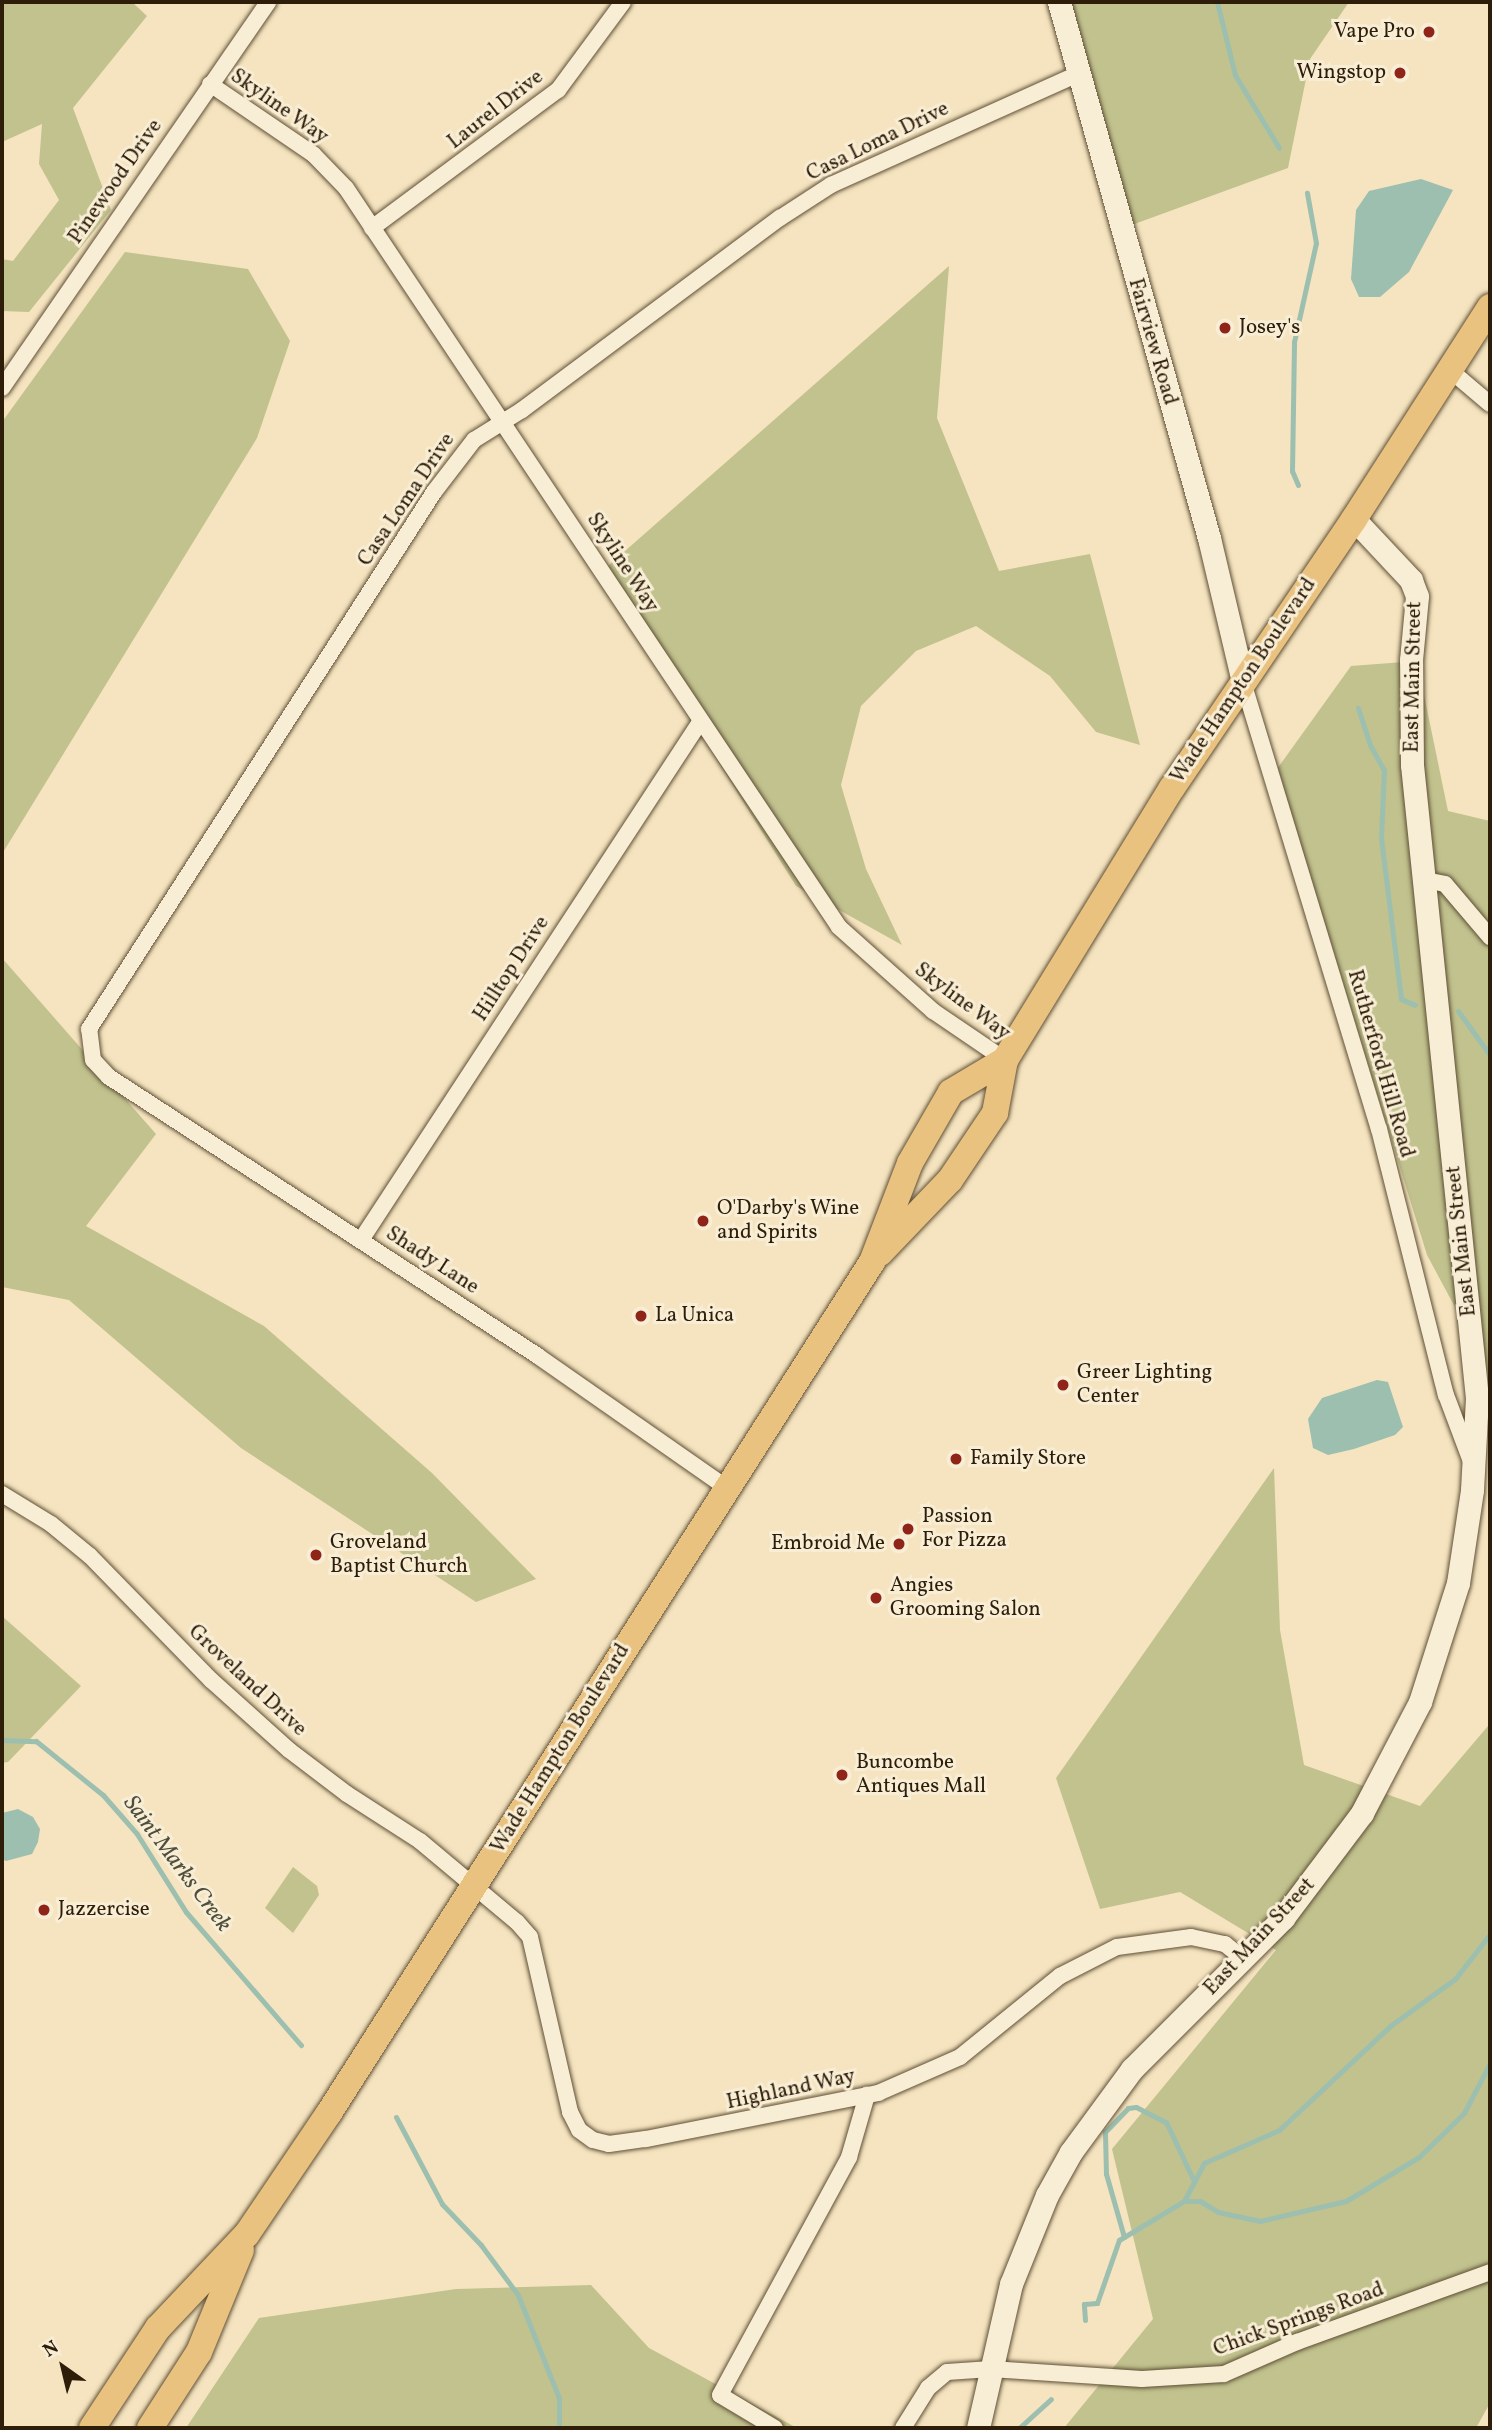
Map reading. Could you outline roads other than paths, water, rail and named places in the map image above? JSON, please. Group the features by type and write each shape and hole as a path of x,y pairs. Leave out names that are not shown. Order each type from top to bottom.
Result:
{"main road":[{"name":"Wade Hampton Boulevard","path":"92,2428 158,2328 247,2234 476,1884 872,1262 950,1180 995,1113 1005,1060 1243,682 1354,519 1490,307"},
{"name":"Wade Hampton Boulevard","path":"872,1262 910,1163 951,1092 1005,1060"},
{"name":"Wade Hampton Boulevard","path":"150,2428 199,2352 247,2234"}],"street":[{"name":"Pinewood Drive","path":"2,388 268,2"},
{"name":"Laurel Drive","path":"372,228 540,107 570,77 622,2"},
{"name":"Fairview Road","path":"1059,2 1209,538 1243,682"},
{"name":"Casa Loma Drive","path":"109,1077 98,1068 89,1049 93,1021 434,492 474,440 831,185 1078,74"},
{"name":"Skyline Way","path":"210,84 313,155 346,188 839,927 933,1010 1005,1060"},
{"path":"1450,370 1490,404"},
{"name":"East Main Street","path":"978,2428 1011,2284 1047,2195 1071,2152 1132,2069 1242,1958 1324,1868 1362,1813 1420,1702 1458,1583 1472,1490 1471,1460 1477,1398 1475,1355 1409,725 1417,596 1410,580 1354,519"},
{"name":"Rutherford Hill Road","path":"1243,682 1380,1129 1446,1395 1471,1460"},
{"name":"Hilltop Drive","path":"361,1240 700,722"},
{"path":"1425,880 1445,884 1490,937"},
{"name":"Shady Lane","path":"109,1077 361,1240 727,1488"},
{"name":"Groveland Drive","path":"2,1494 51,1524 90,1556 211,1680 289,1750 476,1884"},
{"name":"Highland Way","path":"476,1884 530,1937 570,2112 579,2130 593,2140 609,2144 867,2095 960,2057 1060,1976 1099,1953 1138,1942 1191,1937 1225,1944 1242,1958"},
{"path":"775,2428 720,2395 849,2157 867,2095"},
{"name":"Chick Springs Road","path":"903,2428 928,2388 947,2372 991,2370 1142,2379 1224,2374 1297,2342 1490,2272"}],"waterway":[{"path":"1217,2 1235,75 1279,148"},
{"path":"1298,485 1292,471 1294,342 1316,243 1307,193"},
{"path":"1358,708 1370,745 1384,770 1381,838 1401,999 1415,1005"},
{"path":"1458,1011 1490,1055"},
{"name":"Saint Marks Creek","path":"2,1740 36,1741 103,1795 137,1834 186,1912 301,2045"},
{"path":"1085,2320 1084,2304 1097,2303 1119,2240 1184,2201 1204,2163 1279,2130 1390,2026 1455,1979 1490,1934"},
{"path":"1184,2201 1200,2201 1218,2212 1260,2221 1346,2201 1419,2157 1464,2113 1490,2063"},
{"path":"1124,2237 1106,2174 1105,2132 1128,2108 1136,2107 1166,2122 1193,2179"},
{"name":"Saint Marks Creek","path":"396,2117 442,2204 481,2245 518,2295 559,2398 559,2428"},
{"path":"1019,2428 1051,2399"}],"place":[{"name":"Vape Pro","path":"1429,32"},
{"name":"Wingstop","path":"1400,73"},
{"name":"Josey's","path":"1225,328"},
{"name":"O'Darby's Wine and Spirits","path":"703,1221"},
{"name":"La Unica","path":"641,1316"},
{"name":"Greer Lighting Center","path":"1063,1385"},
{"name":"Family Store","path":"956,1459"},
{"name":"Passion For Pizza","path":"908,1529"},
{"name":"Embroid Me","path":"899,1544"},
{"name":"Groveland Baptist Church","path":"316,1555"},
{"name":"Angies Grooming Salon","path":"876,1598"},
{"name":"Buncombe Antiques Mall","path":"842,1775"},
{"name":"Jazzercise","path":"44,1910"}]}
